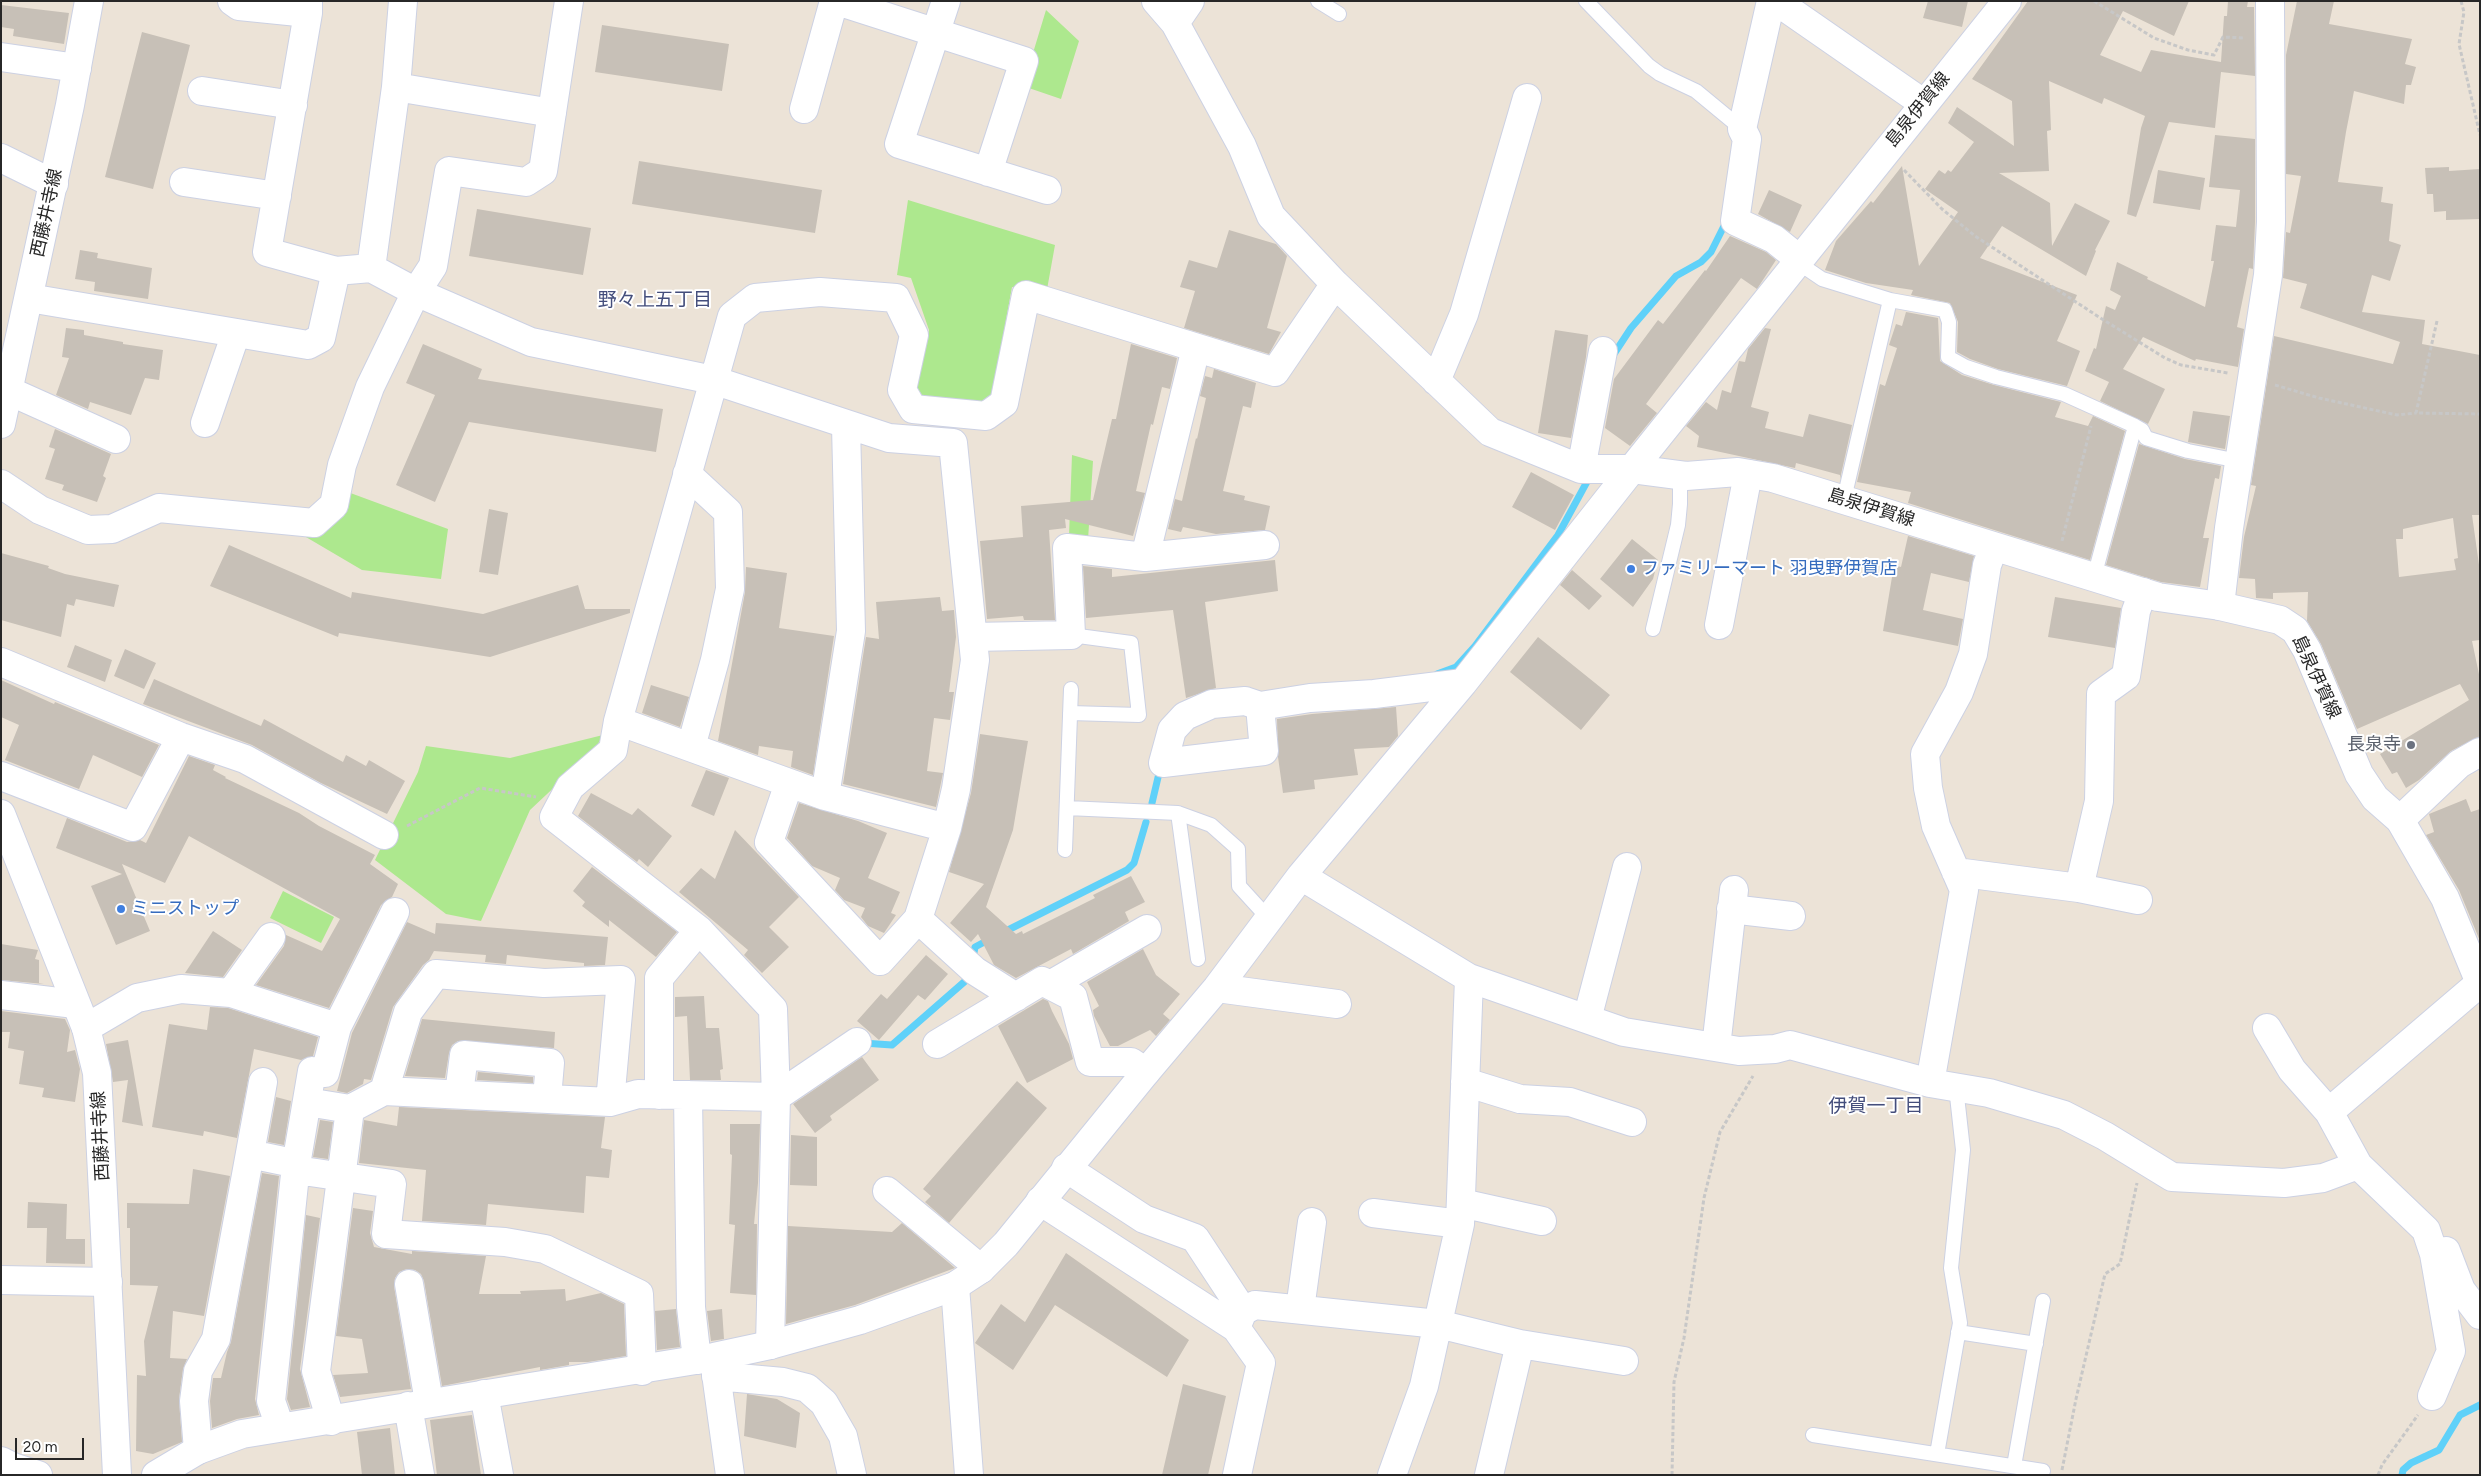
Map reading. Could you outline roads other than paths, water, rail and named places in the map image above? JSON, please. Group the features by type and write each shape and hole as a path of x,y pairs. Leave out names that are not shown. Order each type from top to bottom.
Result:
{"street":[{"name":"西藤井寺線","path":"1,424 54,184 89,1"},
{"path":"232,1 239,6 308,7 267,252 336,271 371,268 416,292 531,342 713,380 846,426 889,438 953,443 976,660 956,789 947,828 918,919 880,961 769,842 789,783"},
{"path":"371,268 396,87 403,1"},
{"path":"1,484 40,510 88,530 112,529 159,508 314,523 334,505 342,465 370,387 416,292 433,266 449,171 526,182 543,171 569,1"},
{"path":"804,109 835,1 1024,61 988,172"},
{"path":"946,1 899,144 1047,190"},
{"path":"1156,1 1175,23 1242,146 1271,216 1335,284 1490,432 1581,469 1632,469"},
{"path":"1175,23 1190,1"},
{"path":"1771,1 1742,129 1747,139 1735,221 1774,239 1798,260"},
{"path":"1776,1 1923,104"},
{"name":"島泉伊賀線","path":"1632,469 2007,1"},
{"path":"2220,606 2251,378 2268,275 2271,222 2270,1"},
{"path":"1,57 77,68"},
{"path":"396,87 552,113"},
{"path":"202,91 293,105"},
{"path":"1436,381 1464,314 1527,98"},
{"path":"1,158 54,184"},
{"path":"184,182 276,196"},
{"path":"29,298 308,345 321,338 336,271"},
{"path":"770,1345 776,1097 773,1009 699,930 554,817 570,787 612,750 618,721 732,316 756,298 820,292 896,298 914,335 902,390 913,409 986,416 1004,403 1026,295 1275,372 1335,284"},
{"path":"205,423 236,333"},
{"path":"1145,557 1196,348"},
{"path":"1581,469 1603,351"},
{"path":"8,391 116,439"},
{"path":"824,796 851,631 846,426"},
{"path":"156,1475 198,1450 242,1434 331,1421 418,1404 642,1370 709,1364 860,1320 955,1286 981,1269 1006,1244 1066,1168 1217,988 1301,876 1463,683 1632,469"},
{"name":"島泉伊賀線","path":"1632,469 1680,475 1748,474 1773,478 2158,597 2220,606 2280,620 2296,630 2307,650 2359,774 2375,798 2400,820 2445,898 2480,983"},
{"path":"687,474 728,512 730,589 715,660 691,747"},
{"path":"1719,625 1748,474"},
{"path":"973,636 1071,635 1067,548 1145,557 1265,545"},
{"path":"1943,1085 1964,890 1936,826 1928,788 1926,754 1959,692 1973,654 1987,564 1994,547"},
{"path":"2079,888 2099,801 2101,694 2126,676 2136,611 2143,592"},
{"path":"1,662 181,737 245,759 384,835"},
{"path":"1260,706 1310,698 1374,694 1463,683"},
{"path":"618,721 824,796 947,828"},
{"path":"1,776 133,826 181,737"},
{"path":"2400,820 2459,764 2480,752"},
{"name":"西藤井寺線","path":"1,814 86,1028 98,1073 116,1475"},
{"path":"1587,1019 1627,867"},
{"path":"1956,872 2079,888 2138,900"},
{"path":"1301,876 1469,978 1624,1032 1740,1051 1775,1049 1790,1044 1943,1085 1989,1093 2064,1115 2105,1136 2141,1160 2172,1177 2284,1183 2366,1173 2412,1198 2434,1219 2461,1290 2480,1315"},
{"path":"1716,1047 1732,900 1791,916"},
{"path":"280,1427 270,1401 296,1165 312,1071 325,1073 337,1026 395,912"},
{"path":"918,919 975,971 1016,997"},
{"path":"1050,985 1147,929"},
{"path":"659,1095 659,978 699,930"},
{"path":"231,994 271,938"},
{"path":"384,1091 408,1012 436,974 544,983 620,980 610,1102"},
{"path":"1392,1475 1424,1386 1460,1214 1469,978"},
{"path":"937,1044 1042,981 1074,997 1090,1062 1131,1062 1146,1072"},
{"path":"2329,1112 2480,983"},
{"path":"1217,988 1337,1004"},
{"path":"86,1028 137,998 181,989 231,994 337,1026"},
{"path":"1,995 75,1004"},
{"path":"2267,1028 2292,1070 2329,1112 2366,1173 2426,1230 2434,1254 2451,1351 2432,1396"},
{"path":"307,1102 350,1109 384,1091 610,1102 638,1094 776,1097 857,1042"},
{"path":"460,1094 464,1055 550,1062 547,1098"},
{"path":"198,1450 194,1401 198,1372 216,1339 263,1082"},
{"path":"1465,1082 1520,1099 1570,1102 1632,1122"},
{"path":"688,1095 691,1307 709,1364 730,1475"},
{"path":"331,1421 316,1371 350,1109"},
{"path":"250,1154 296,1165 303,1170 341,1178 392,1184 386,1234 505,1242 545,1249 639,1294 642,1370"},
{"path":"1066,1168 1144,1219 1195,1238 1261,1363 1237,1475"},
{"path":"887,1191 981,1269"},
{"path":"1040,1201 1239,1319"},
{"path":"1373,1213 1460,1214 1542,1221"},
{"path":"1300,1309 1312,1222"},
{"path":"1,1280 108,1282"},
{"path":"409,1284 418,1404 420,1475"},
{"path":"955,1286 969,1475"},
{"path":"1239,1319 1255,1306 1438,1324 1520,1344 1624,1361"},
{"path":"1489,1475 1520,1344"},
{"path":"709,1364 807,1388 824,1403 843,1436 852,1475"},
{"path":"484,1394 499,1475"},
{"path":"1,1461 12,1467 38,1475"}],"lane":[{"path":"1318,1 1339,14"},
{"path":"1586,1 1649,66 1660,74 1696,91 1742,129"},
{"path":"1798,260 1822,279 1890,300 1945,310 1948,322 1948,357 1966,367 1996,377 2064,394 2135,426 2142,430 2146,438 2188,451 2239,461"},
{"path":"1844,499 1890,300"},
{"path":"2094,577 2135,426"},
{"path":"1653,629 1678,525 1680,475"},
{"path":"1070,713 1139,715 1131,642 1071,635"},
{"path":"1065,850 1071,689"},
{"path":"1067,808 1178,813 1212,825 1238,849 1239,886 1269,919"},
{"path":"1178,813 1198,959"},
{"path":"1937,1454 1960,1323 1951,1268 1963,1150 1943,1085"},
{"path":"2014,1466 2043,1301"},
{"path":"1958,1332 2036,1344"},
{"path":"1813,1435 2043,1471"}],"waterway":[{"path":"1612,357 1631,328 1676,276 1701,262 1711,252 1727,220"},
{"path":"1437,674 1456,667 1475,646 1558,535 1589,478"},
{"path":"1152,803 1160,769"},
{"path":"1002,933 1127,870 1134,863 1146,822"},
{"path":"973,958 975,947 990,939"},
{"path":"863,1043 892,1045 971,976"},
{"path":"2402,1475 2403,1470 2411,1463 2439,1450 2460,1415 2480,1405"}],"place":[{"name":"ファミリーマート 羽曳野伊賀店","path":"1631,569"},
{"name":"長泉寺","path":"2411,745"},
{"name":"ミニストップ","path":"121,909"}],"district":[{"name":"野々上五丁目","path":"655,300"},
{"name":"伊賀一丁目","path":"1876,1106"}]}
